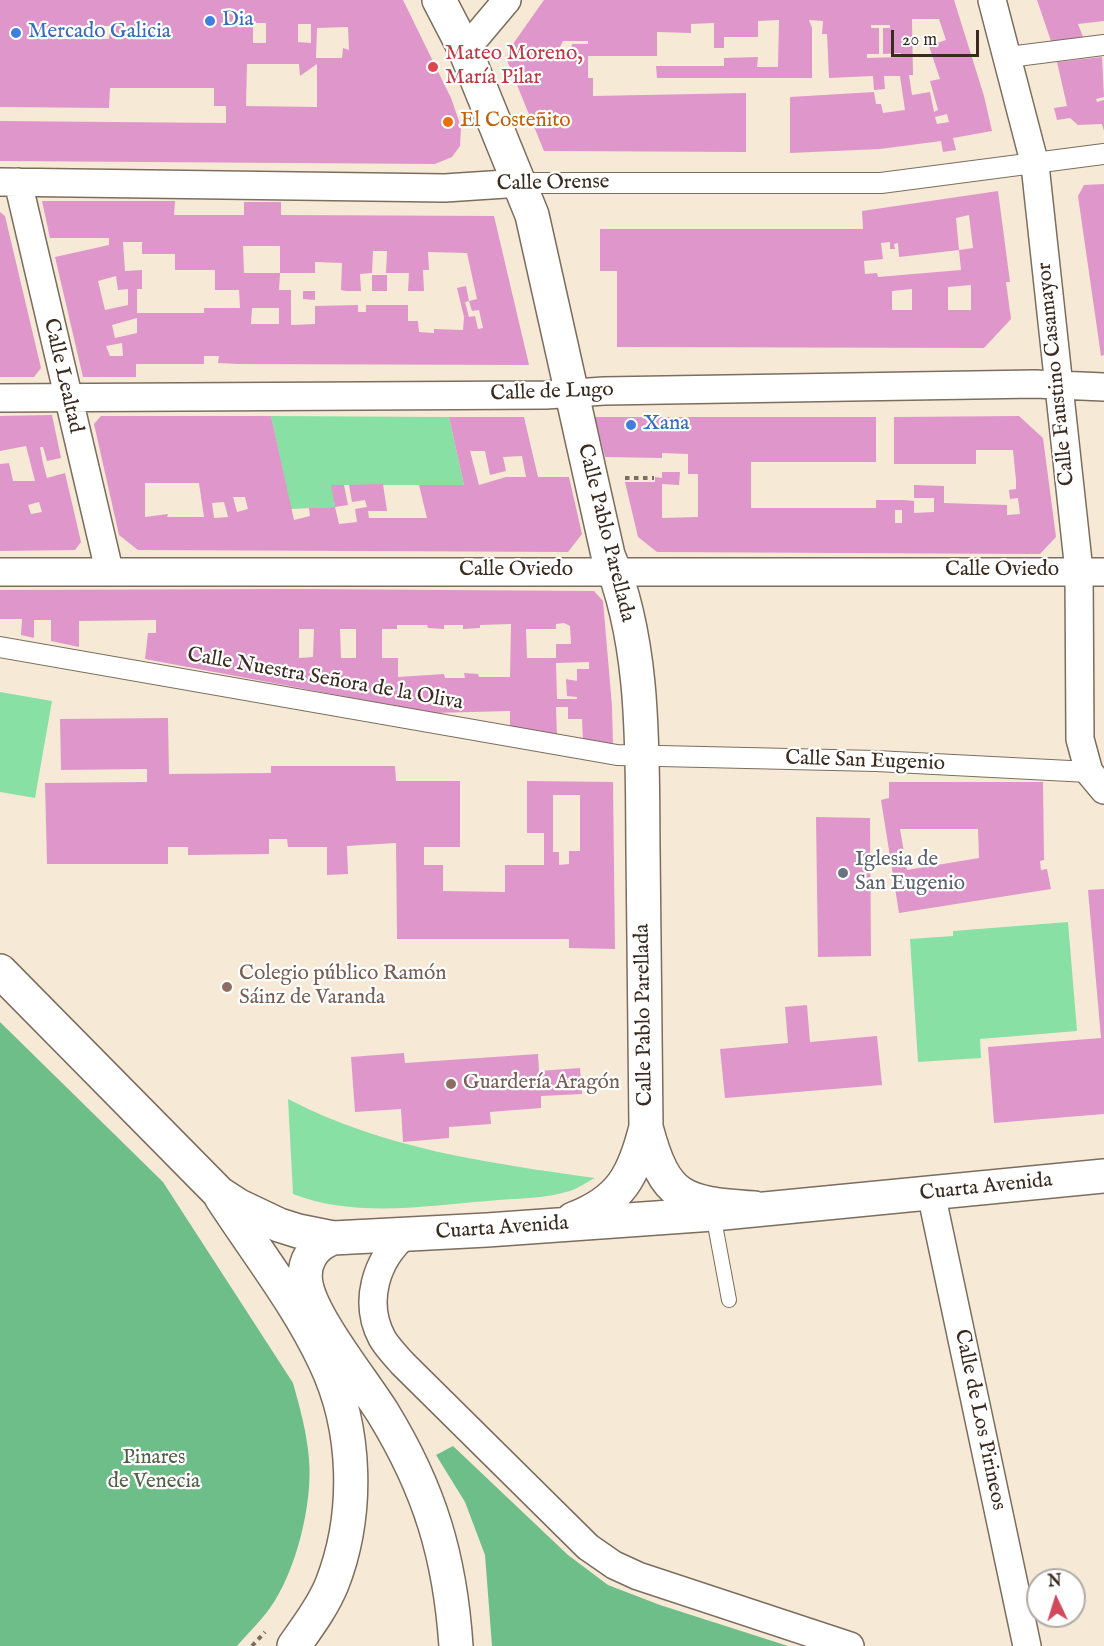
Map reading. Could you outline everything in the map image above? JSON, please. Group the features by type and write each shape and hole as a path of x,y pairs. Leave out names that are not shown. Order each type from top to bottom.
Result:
{"street":[{"name":"Calle Pablo Parellada","path":"439,0 465,50 532,215 608,555 623,590 642,756 646,1127 657,1166 672,1187 683,1195 713,1205 754,1208"},
{"path":"465,50 507,0"},
{"name":"Calle Faustino Casamayor","path":"992,0 1009,57 1035,165 1058,385 1091,572 1092,772"},
{"path":"1009,57 1104,45"},
{"name":"Calle Orense","path":"9,182 445,188 520,183 881,183 1035,165 1104,154"},
{"name":"Calle Lealtad","path":"9,182 67,399 109,570"},
{"name":"Calle de Lugo","path":"0,398 571,393 1058,385 1104,387"},
{"name":"Calle Oviedo","path":"0,572 109,570 1091,572"},
{"name":"Calle Nuestra Señora de la Oliva","path":"0,646 617,755 642,756"},
{"name":"Calle San Eugenio","path":"642,756 864,761 1092,772"},
{"name":"Cuarta Avenida","path":"0,971 219,1193 239,1206 279,1225 333,1238 551,1226 712,1214 754,1208 1104,1176"},
{"name":"Calle Pablo Parellada","path":"551,1226 594,1210 612,1199 624,1186 634,1168 646,1127"},
{"path":"219,1193 321,1354 335,1388 347,1437 350,1491 343,1546 331,1586 294,1646"},
{"name":"Calle de Los Pirineos","path":"931,1193 1027,1646"},
{"path":"405,1235 381,1262 374,1288 373,1312 382,1339 403,1364 588,1547 614,1565 638,1576 850,1646"},
{"path":"333,1238 324,1241 311,1254 305,1270 307,1290 326,1326 403,1448 424,1492 435,1520 444,1556 456,1646"}],"lane":[{"path":"712,1214 729,1300"}],"path":[{"path":"625,478 654,478"},
{"path":"252,1646 266,1630"}],"green space":[{"path":"271,416 449,417 464,485 332,485 335,507 291,509"},
{"path":"0,692 52,701 35,798 0,792"},
{"path":"1068,922 1077,1031 980,1039 981,1058 918,1062 910,939 953,936 953,931"},
{"name":"Pinares de Venecia","path":"0,1022 163,1182 293,1383 305,1430 310,1477 301,1536 288,1576 279,1593 266,1613 237,1646 0,1646"},
{"path":"288,1099 361,1130 437,1152 595,1178 570,1191 530,1198 390,1208 341,1206 317,1201 293,1194"},
{"path":"453,1446 568,1555 608,1585 660,1605 788,1646 492,1646 485,1555 465,1502 436,1455"}],"building":[{"path":"0,0 403,0 451,98 461,127 460,146 452,157 435,164 0,161 0,121 226,123 226,106 214,106 214,88 110,88 109,108 0,107","holes":["253,23 266,23 266,43 253,43","298,24 311,24 311,43 298,42","62,26 110,26 109,39 62,39","348,27 349,50 343,48 342,58 316,58 317,28","247,64 299,64 300,76 317,64 317,107 246,106"]},
{"path":"544,0 954,0 984,96 992,131 953,138 956,150 943,152 941,141 880,149 790,153 790,97 874,92 876,104 881,104 883,113 905,110 900,76 884,76 885,89 874,90 873,76 829,78 827,34 822,34 823,21 809,20 812,28 812,78 657,78 656,66 724,66 724,58 758,57 757,67 778,67 779,20 758,21 758,37 724,37 724,48 714,48 714,23 691,24 691,33 657,32 657,56 588,56 588,78 593,78 593,96 746,93 746,152 544,151 506,58 508,51","holes":["912,19 939,19 946,40 929,46 940,79 930,81 938,110 934,112 930,92 912,95 909,75 913,75","871,25 890,25 890,28 883,28 883,54 901,53 901,57 867,58 867,54 879,54 879,28 871,28","563,41 588,41 588,44 572,44 570,55 559,49","947,114 949,122 937,124 935,117"]},
{"path":"1037,0 1104,0 1104,21 1078,24 1083,37 1051,41"},
{"path":"1102,57 1104,97 1096,99 1097,102 1104,100 1104,131 1102,124 1078,125 1070,118 1057,120 1054,108 1067,106 1057,62"},
{"path":"1104,184 1104,355 1101,356 1078,196 1084,185"},
{"path":"998,191 1010,282 1006,282 1011,319 984,348 617,347 617,271 600,271 600,229 863,229 862,211","holes":["969,215 973,248 959,250 956,218","890,242 890,249 895,249 894,244 898,243 899,257 959,250 961,270 878,277 877,273 865,274 864,261 883,259 881,243","971,285 971,310 948,310 948,287","912,289 912,310 892,310 892,291"]},
{"path":"42,201 175,201 174,215 244,215 244,202 281,202 281,215 494,216 529,365 239,364 218,363 219,356 204,356 204,364 136,364 136,377 83,377 55,257 109,245 109,238 50,238","holes":["123,242 142,242 142,254 175,254 175,270 215,270 215,290 239,290 240,308 204,308 204,313 137,313 137,289 142,289 142,270 125,271","243,246 280,246 280,273 244,273","373,251 387,251 386,273 409,273 408,291 424,291 423,270 429,270 428,252 467,253 477,299 469,301 466,286 457,288 464,317 463,330 434,329 434,333 419,332 418,321 408,321 408,305 366,305 366,312 358,312 358,305 315,306 315,324 291,325 291,290 279,290 280,273 315,273 315,262 342,263 341,290 361,291 360,274 372,273","116,276 118,290 128,289 128,305 105,310 98,281","469,301 472,311 479,310 483,328 478,329 475,316 469,317 465,302","252,308 279,308 279,324 251,324","137,318 137,333 115,338 112,325","122,343 123,356 110,356 106,346"]},
{"path":"0,212 5,216 41,368 34,377 0,377"},
{"path":"372,275 387,275 387,291 372,291"},
{"path":"303,291 315,291 315,300 303,299"},
{"path":"52,415 61,458 47,461 43,447 40,447 47,478 65,473 81,542 75,550 0,551 0,464 9,463 13,481 35,481 26,446 0,451 0,416","holes":["39,502 42,512 31,514 28,505"]},
{"path":"101,416 271,416 294,520 310,516 309,508 335,507 339,524 357,522 355,509 367,507 365,500 352,502 349,485 383,484 387,511 368,511 369,518 427,518 419,485 464,485 449,417 524,417 538,477 569,477 582,534 568,552 138,550 119,535 94,424","holes":["470,451 485,451 490,475 506,471 503,457 522,456 526,477 506,477 479,485","145,483 199,483 204,517 167,517 168,514 145,517","233,497 245,497 248,509 237,512","224,502 228,517 214,518 212,503"]},
{"path":"1019,416 1043,438 1056,537 1040,554 657,552 638,537 625,482 655,482 655,477 662,478 662,472 680,472 679,485 662,484 662,518 698,517 698,474 688,474 688,454 662,453 662,458 605,457 595,417 876,417 876,462 751,462 751,508 876,508 876,500 904,500 914,501 914,513 934,512 934,498 914,498 914,485 944,486 944,503 1007,505 1007,515 1020,514 1018,498 1010,499 1009,490 1016,489 1013,450 976,450 976,464 894,464 894,417","holes":["895,510 902,510 902,523 895,523"]},
{"path":"331,485 344,485 348,505 335,507"},
{"path":"0,590 594,591 603,601 613,746 583,741 582,719 568,719 568,707 556,707 557,736 510,728 510,711 433,713 145,659 148,633 156,633 156,620 79,621 79,647 51,641 51,620 34,620 34,638 21,635 22,619 0,619","holes":["564,623 570,626 571,644 556,644 556,658 527,658 526,629 556,629 556,624","511,624 510,677 479,677 478,674 464,673 465,678 445,678 444,674 398,677 398,658 382,658 382,629 397,629 397,625 427,625 428,628 444,629 444,625 463,625 463,629 480,628 480,625","299,629 314,629 313,657 299,658","340,629 356,629 356,658 341,658","589,662 589,669 577,669 577,681 566,679 567,696 577,697 577,699 557,699 556,663"]},
{"path":"168,718 169,774 271,773 271,766 395,766 396,781 460,781 460,847 424,847 424,865 443,865 443,891 505,892 505,865 544,865 544,833 527,833 527,781 613,782 615,949 569,948 569,939 397,939 396,843 347,846 348,874 327,875 327,847 288,847 287,839 269,839 269,854 188,855 188,847 168,847 168,864 47,864 45,783 147,782 147,769 61,770 60,719","holes":["553,795 580,795 580,851 569,851 569,864 559,865 559,852 553,852"]},
{"path":"889,782 1043,782 1044,860 1040,861 1041,870 1047,869 1051,889 899,913 881,800 889,798","holes":["900,829 978,829 979,858 907,870"]},
{"path":"816,817 870,818 871,956 818,957"},
{"path":"1104,889 1104,1114 994,1123 988,1047 1101,1038 1088,890"},
{"path":"807,1005 810,1042 877,1036 882,1085 725,1098 720,1049 788,1043 785,1007"},
{"path":"404,1053 405,1063 538,1054 539,1071 580,1068 582,1094 541,1096 541,1108 490,1112 491,1124 449,1127 449,1138 403,1142 401,1109 355,1112 351,1057"}],"place":[{"name":"Dia","path":"210,21"},
{"name":"Mercado Galicia","path":"16,33"},
{"name":"Mateo Moreno, María Pilar","path":"433,67"},
{"name":"El Costeñito","path":"448,122"},
{"name":"Xana","path":"631,425"},
{"name":"Iglesia de San Eugenio","path":"843,873"},
{"name":"Colegio público Ramón Sáinz de Varanda","path":"227,987"},
{"name":"Guardería Aragón","path":"451,1084"}]}
